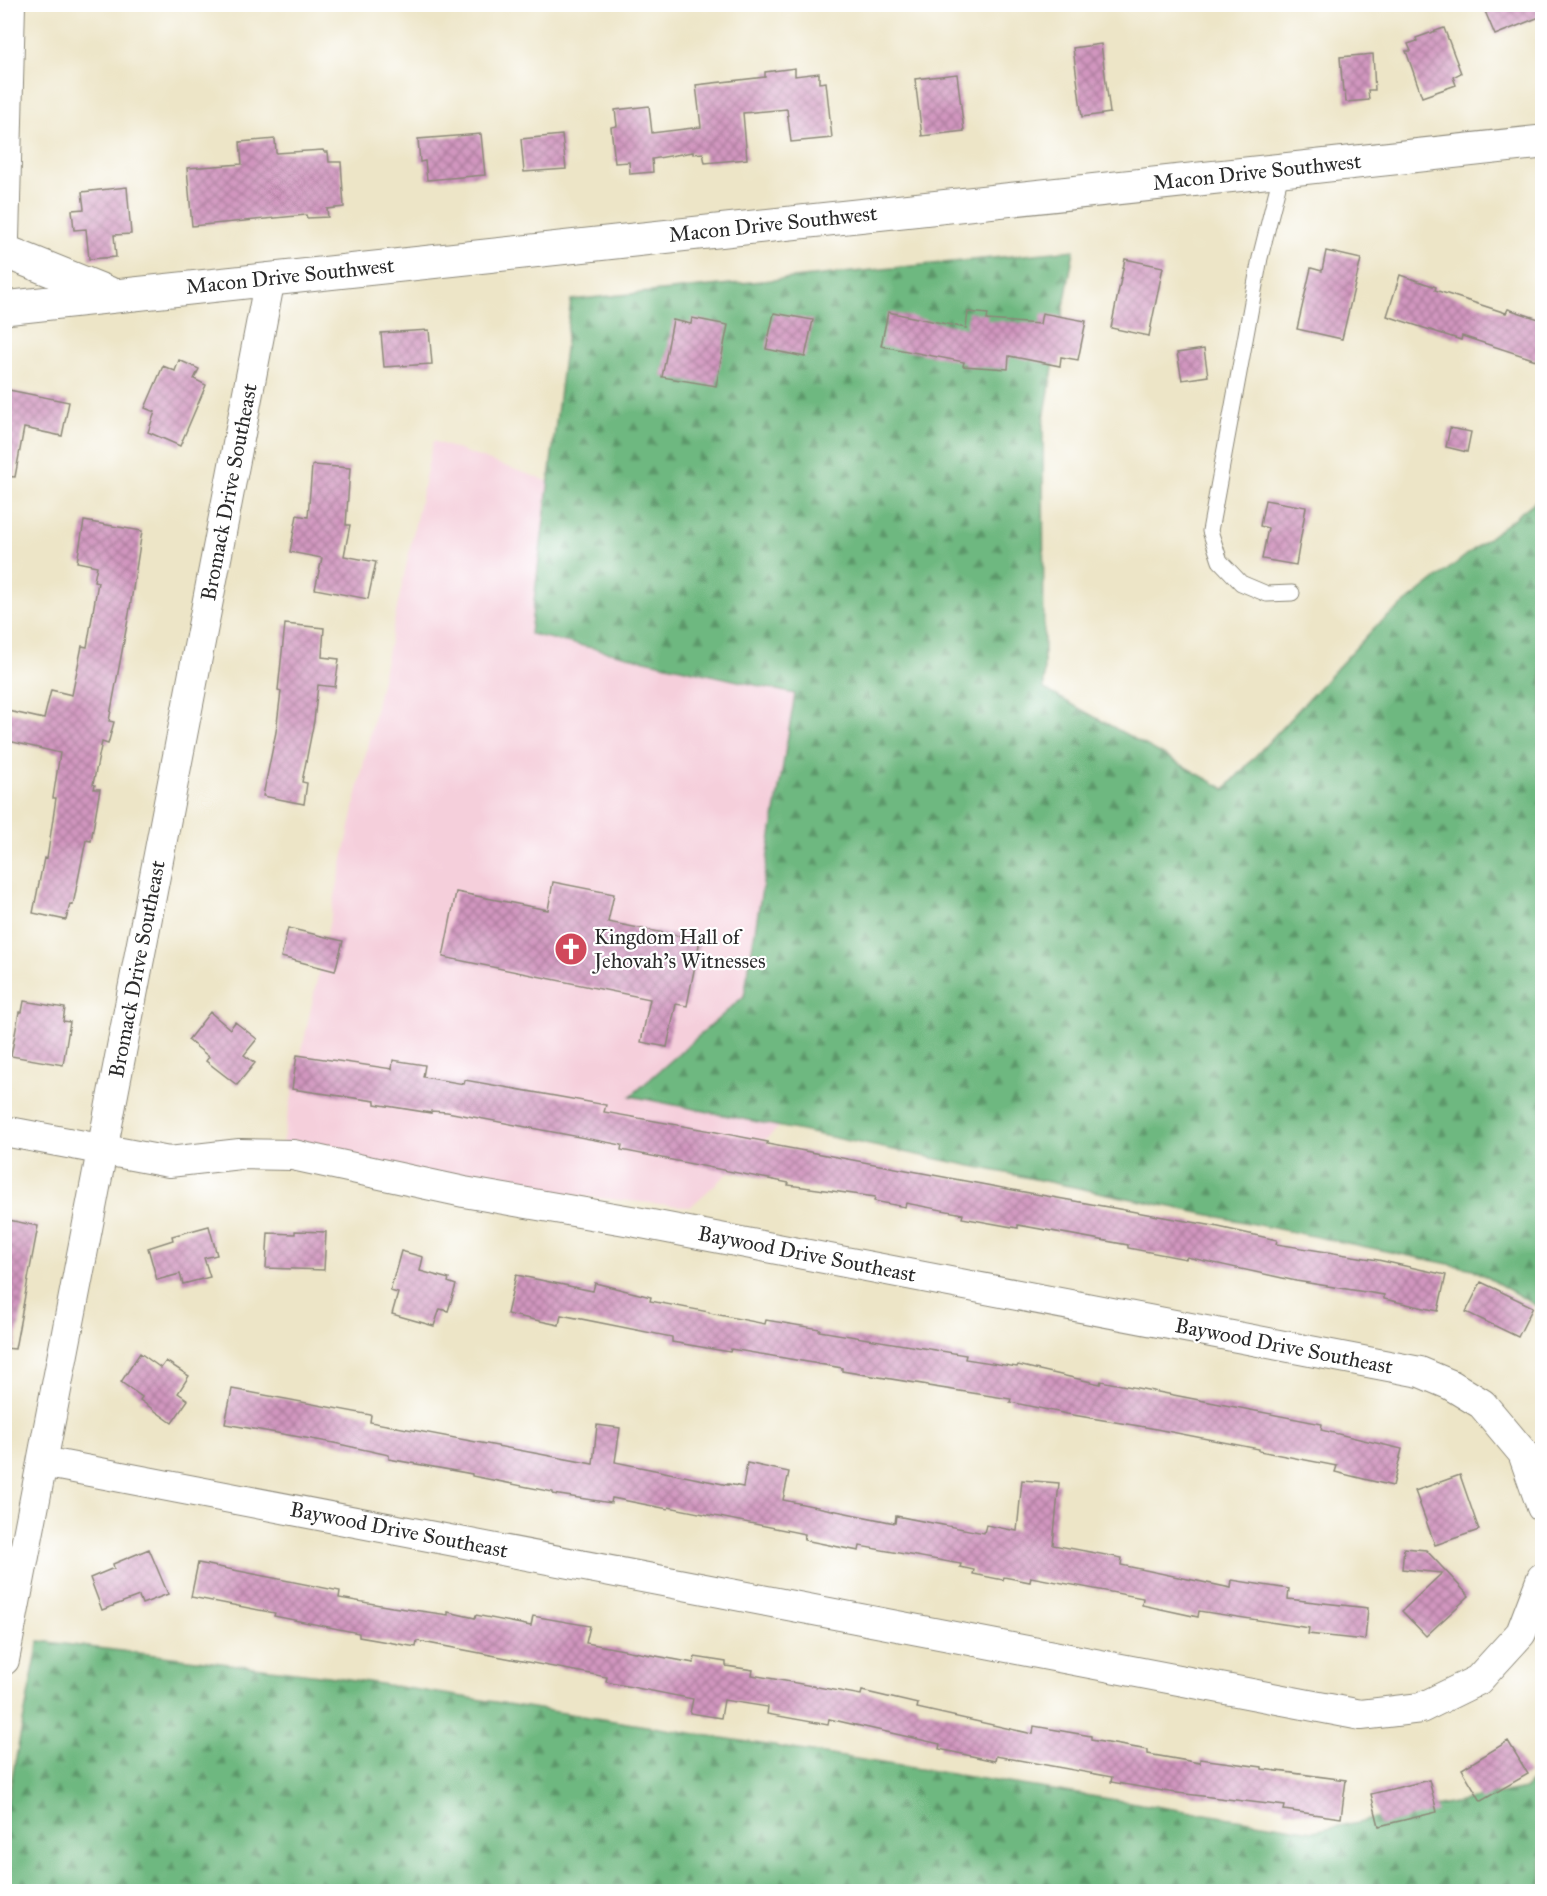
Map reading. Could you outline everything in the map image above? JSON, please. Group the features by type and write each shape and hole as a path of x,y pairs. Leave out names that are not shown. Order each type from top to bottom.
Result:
{"street":[{"path":"4,239 10,4"},
{"name":"Macon Drive Southwest","path":"4,308 1542,142"},
{"path":"4,251 113,295"},
{"name":"Bromack Drive Southeast","path":"4,1660 270,278"},
{"name":"Baywood Drive Southeast","path":"4,1131 169,1162 240,1154 293,1155 464,1192 631,1221 1420,1372 1451,1385 1482,1404 1523,1453 1542,1507"},
{"name":"Baywood Drive Southeast","path":"43,1462 1361,1715 1421,1708 1478,1680 1521,1633 1542,1578"}],"lane":[{"path":"1282,170 1260,258 1210,531 1220,561 1242,583 1267,594 1292,593"}],"shaded area":[{"path":"433,441 872,594 832,1080 690,1207 277,1166"}],"green space":[{"path":"1074,250 1043,424 1044,689 1225,789 1376,626 1542,496 1542,1309 1473,1269 631,1096 744,996 795,694 530,634 571,300"},
{"path":"39,1641 336,1677 1313,1831 1525,1789 1542,1767 1542,1891 5,1892 5,1813"}],"building":[{"path":"1482,4 1542,4 1542,16 1495,35"},
{"path":"1444,28 1461,73 1453,77 1456,85 1422,97 1406,51 1411,51 1408,44 1417,41 1416,38"},
{"path":"1101,44 1110,113 1082,117 1073,48"},
{"path":"1373,54 1375,90 1368,90 1369,100 1346,102 1340,57"},
{"path":"795,68 795,76 819,73 819,83 826,82 832,138 791,142 787,109 743,113 747,159 705,163 703,153 693,154 693,152 652,159 653,172 630,174 629,162 615,163 611,127 617,126 615,110 649,106 652,133 701,127 696,85 765,77 765,72"},
{"path":"957,74 964,131 922,136 915,79"},
{"path":"481,134 485,175 427,180 425,161 420,162 418,139"},
{"path":"562,135 566,169 524,172 521,139"},
{"path":"275,139 276,153 323,150 328,152 329,162 341,162 344,207 327,209 328,217 307,218 306,215 192,226 187,168 242,164 240,142"},
{"path":"127,187 131,234 114,235 116,257 89,259 86,229 74,230 72,210 84,209 82,192"},
{"path":"1326,251 1361,259 1342,339 1297,329 1311,268 1322,271"},
{"path":"1125,259 1163,267 1149,336 1111,328"},
{"path":"1400,275 1436,287 1435,290 1506,313 1508,309 1542,320 1542,362 1462,336 1461,340 1387,316"},
{"path":"888,312 966,328 968,312 988,314 987,320 1040,324 1042,313 1086,321 1078,360 1061,357 1060,366 1009,356 1008,369 963,366 964,362 881,346"},
{"path":"774,313 813,320 805,357 766,349"},
{"path":"692,318 728,325 716,386 662,377 673,320 691,324"},
{"path":"429,330 432,364 384,367 381,333"},
{"path":"1204,349 1208,376 1182,380 1177,353"},
{"path":"179,360 199,369 194,379 206,385 180,446 148,432 155,412 145,408 163,366 175,371"},
{"path":"4,389 69,402 62,436 24,428 15,477 4,476"},
{"path":"1450,428 1471,432 1467,452 1446,447"},
{"path":"312,466 350,468 346,525 350,525 344,556 376,562 368,599 315,589 322,558 290,552 297,515 308,517"},
{"path":"1265,500 1306,507 1296,565 1262,559 1268,528 1260,526"},
{"path":"84,521 142,531 109,721 114,722 108,744 102,742 93,784 94,789 100,789 91,841 86,840 73,905 70,904 66,920 33,913 44,858 47,859 60,753 4,740 4,710 44,719 51,690 72,695 82,646 87,647 98,582 94,581 97,566 77,562"},
{"path":"285,624 324,628 322,657 339,659 335,687 318,685 314,721 302,782 307,783 304,804 263,796 276,732"},
{"name":"Kingdom Hall of Jehovah’s Witnesses","path":"553,882 614,894 608,922 700,940 687,1006 676,1004 667,1047 641,1042 650,999 443,957 456,892 548,910"},
{"path":"288,928 343,941 335,971 281,957"},
{"path":"24,1001 65,1008 63,1021 70,1022 63,1065 11,1056 19,1012 22,1012"},
{"path":"210,1012 230,1029 235,1022 257,1039 244,1055 255,1063 237,1085 206,1061 209,1057 188,1040"},
{"path":"297,1055 392,1069 393,1060 425,1065 423,1077 464,1084 465,1080 606,1105 604,1112 1214,1226 1277,1240 1276,1244 1378,1260 1446,1275 1438,1311 1384,1299 1384,1295 1296,1281 1187,1257 1186,1259 1128,1248 1128,1245 1018,1225 1018,1228 962,1218 963,1214 906,1203 905,1207 874,1201 875,1197 788,1185 789,1183 621,1150 622,1145 447,1112 431,1111 431,1113 375,1104 375,1101 292,1089"},
{"path":"4,1219 38,1226 15,1349 4,1348"},
{"path":"209,1226 217,1255 204,1258 210,1277 183,1284 180,1274 157,1280 148,1248 173,1240 172,1236"},
{"path":"295,1231 326,1232 324,1270 266,1268 268,1233 295,1234"},
{"path":"401,1251 423,1257 420,1271 449,1279 448,1282 456,1285 448,1311 440,1309 434,1326 392,1314 398,1293 390,1291"},
{"path":"516,1275 593,1291 595,1283 651,1297 650,1301 765,1324 766,1320 966,1355 965,1359 1017,1367 1018,1365 1100,1384 1101,1381 1322,1424 1321,1430 1402,1449 1393,1486 1335,1472 1337,1466 1151,1428 1067,1414 1010,1402 1011,1399 842,1371 842,1368 731,1349 730,1352 672,1342 672,1337 561,1315 559,1325 507,1314"},
{"path":"1481,1282 1533,1307 1518,1337 1466,1312"},
{"path":"140,1353 161,1368 166,1361 189,1376 178,1393 188,1400 172,1423 140,1400 142,1397 121,1382"},
{"path":"232,1389 371,1415 370,1422 593,1464 597,1425 620,1428 615,1462 743,1487 747,1463 789,1472 783,1500 895,1523 896,1516 984,1533 986,1525 1017,1531 1022,1480 1059,1483 1053,1545 1122,1558 1121,1565 1231,1588 1232,1580 1289,1589 1288,1599 1368,1608 1365,1640 1308,1634 1309,1628 1199,1611 1198,1617 1142,1605 1143,1598 1031,1577 1030,1582 1004,1577 1003,1580 973,1574 974,1570 960,1567 961,1564 860,1546 859,1551 804,1540 805,1534 669,1507 668,1509 612,1498 611,1503 553,1494 553,1492 472,1476 472,1474 389,1459 389,1455 334,1443 225,1424"},
{"path":"1460,1475 1479,1530 1435,1545 1415,1491"},
{"path":"1404,1548 1426,1550 1469,1596 1426,1636 1402,1611 1442,1573 1402,1569"},
{"path":"149,1549 168,1594 142,1604 139,1596 102,1610 90,1578 114,1568 113,1564"},
{"path":"198,1563 340,1591 339,1598 392,1607 448,1615 448,1612 475,1618 476,1615 531,1626 533,1616 590,1626 586,1643 694,1663 695,1657 726,1662 726,1666 753,1670 752,1675 861,1695 862,1691 918,1704 917,1708 1033,1734 1034,1726 1091,1736 1091,1740 1148,1750 1148,1754 1200,1763 1200,1759 1346,1780 1341,1818 1284,1810 1285,1806 1169,1792 1111,1782 1112,1777 996,1756 995,1761 939,1749 940,1744 829,1719 828,1725 767,1714 768,1707 724,1700 721,1718 690,1713 693,1699 606,1682 607,1677 417,1641 416,1647 359,1637 359,1633 274,1616 275,1613 191,1597"},
{"path":"1508,1741 1528,1774 1481,1801 1462,1769"},
{"path":"1429,1780 1437,1812 1379,1826 1371,1794"}],"place":[{"name":"Kingdom Hall of Jehovah’s Witnesses","path":"571,949"}]}
